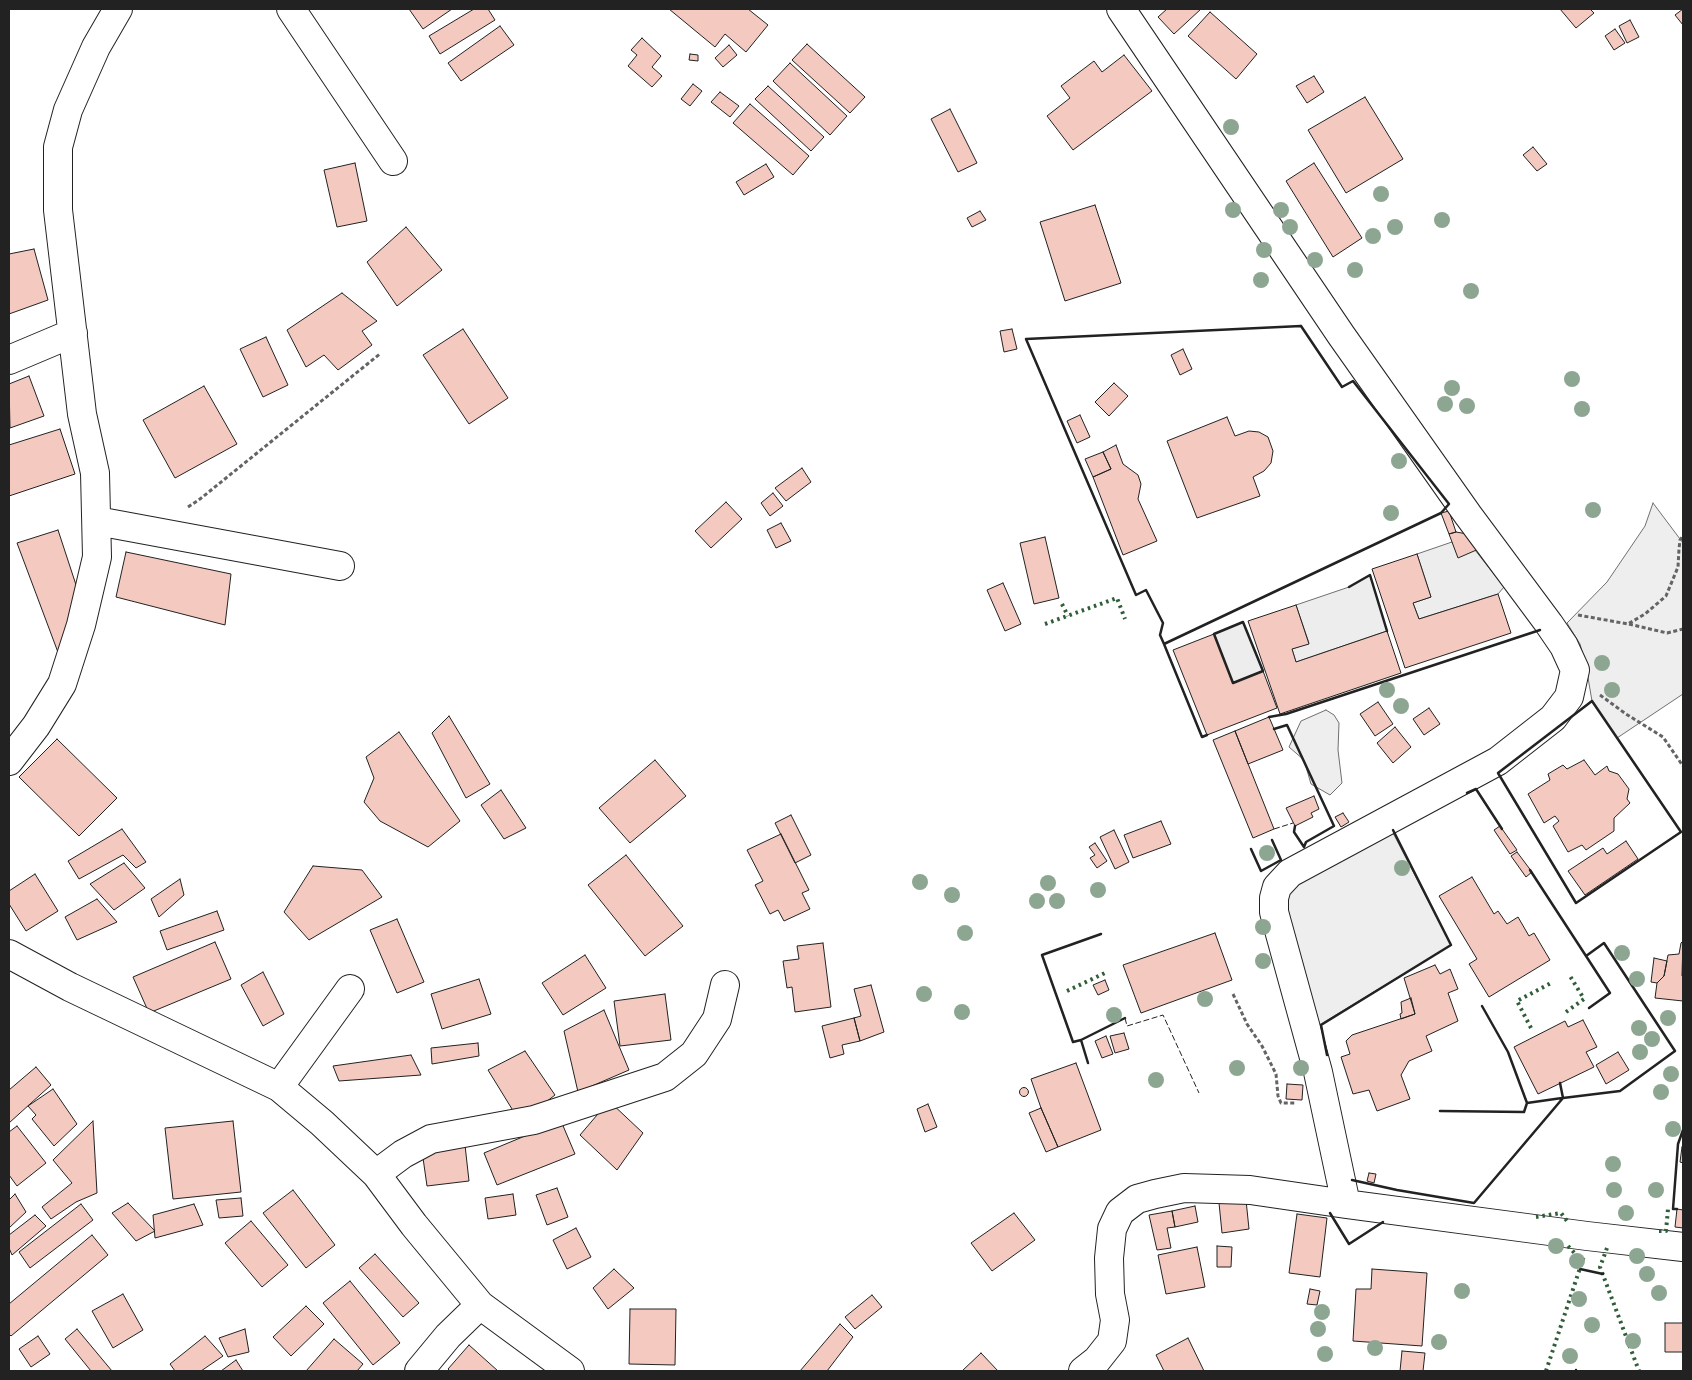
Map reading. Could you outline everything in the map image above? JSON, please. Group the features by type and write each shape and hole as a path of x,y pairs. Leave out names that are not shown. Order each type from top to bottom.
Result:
{"street":[{"path":"9,761 36,726 62,684 81,625 97,557 95,473 82,414 58,210 58,147 68,110 96,47 118,9"},
{"path":"291,9 393,161"},
{"path":"1121,9 1341,335 1468,514 1538,608 1564,646 1574,670 1569,696 1553,718 1498,761 1290,872 1277,887 1274,898 1274,912 1318,1072 1346,1204"},
{"path":"9,360 73,333"},
{"path":"97,521 340,566"},
{"path":"9,954 70,987 279,1087 322,1123 376,1174 414,1225 480,1305 570,1371"},
{"path":"376,1174 403,1154 431,1139 534,1120 665,1077 694,1054 699,1047 717,1019 725,985"},
{"path":"279,1087 350,989"},
{"path":"1083,1371 1097,1360 1112,1341 1114,1320 1110,1294 1109,1258 1112,1229 1120,1212 1137,1199 1184,1188 1250,1190 1586,1236 1683,1247"},
{"path":"419,1371 448,1336 480,1305"}],"path":[{"path":"152,531 200,499 381,353"},
{"path":"1628,624 1645,614 1666,596 1678,567 1678,549 1683,536"},
{"path":"1538,608 1667,633 1683,629"},
{"path":"1574,670 1599,695 1663,737 1683,766"},
{"path":"1233,994 1247,1024 1262,1046 1276,1074 1278,1096 1281,1102 1309,1104 1324,1102"}],"shaded area":[{"path":"1653,503 1683,543 1683,694 1617,738 1592,701 1580,644 1567,623 1607,582 1645,526"},
{"path":"1452,542 1475,550 1504,587 1498,594 1419,619 1413,603 1431,597 1417,554"},
{"path":"1370,575 1387,631 1296,662 1292,649 1309,643 1296,605 1349,587"},
{"path":"1243,622 1263,671 1233,683 1214,634"},
{"path":"1326,710 1334,715 1339,723 1338,750 1342,783 1330,795 1311,784 1304,760 1289,747 1301,721"},
{"path":"1392,831 1451,945 1316,1027 1284,898 1291,884"}],"building":[{"path":"409,9 452,9 423,29"},
{"path":"474,9 488,9 495,20 440,54 429,36"},
{"path":"669,9 748,9 768,25 746,52 725,34 715,47"},
{"path":"1167,9 1201,9 1174,34 1158,17"},
{"path":"1560,9 1590,9 1594,13 1576,28"},
{"path":"1683,9 1683,25 1675,15"},
{"path":"1210,12 1257,54 1236,79 1188,36"},
{"path":"1630,20 1639,37 1627,43 1619,26"},
{"path":"500,26 514,45 461,81 448,63"},
{"path":"1615,29 1625,43 1614,50 1605,36"},
{"path":"642,38 661,56 652,67 662,76 652,87 628,66 637,55 631,50"},
{"path":"807,44 865,97 850,113 792,60"},
{"path":"729,45 737,55 723,67 715,58"},
{"path":"690,54 698,55 698,61 689,60"},
{"path":"1124,55 1152,91 1073,150 1047,116 1070,98 1061,86 1094,61 1102,72"},
{"path":"790,63 847,116 830,135 773,81"},
{"path":"1314,76 1324,92 1307,103 1296,86"},
{"path":"693,84 702,91 690,106 681,99"},
{"path":"768,86 824,137 811,151 755,99"},
{"path":"720,92 739,106 730,117 711,102"},
{"path":"1365,97 1403,159 1346,193 1308,130"},
{"path":"750,104 809,156 793,175 733,123"},
{"path":"950,109 977,163 958,172 931,119"},
{"path":"1533,147 1547,164 1537,171 1523,155"},
{"path":"355,163 367,221 337,227 324,170"},
{"path":"1314,163 1362,238 1333,257 1286,181"},
{"path":"766,164 774,177 744,195 736,182"},
{"path":"1095,205 1121,283 1065,301 1040,222"},
{"path":"980,211 986,220 972,227 967,218"},
{"path":"406,227 442,270 397,306 367,262"},
{"path":"34,249 48,300 9,314 9,254"},
{"path":"342,293 377,321 362,331 372,345 338,370 324,355 306,367 287,330"},
{"path":"463,329 508,398 469,424 423,355"},
{"path":"1012,329 1017,349 1004,352 1000,331"},
{"path":"266,337 288,385 263,397 240,349"},
{"path":"1183,349 1192,369 1180,375 1171,355"},
{"path":"29,376 44,416 10,428 9,384"},
{"path":"1114,383 1128,396 1109,416 1095,402"},
{"path":"204,386 237,444 175,478 143,420"},
{"path":"1080,415 1090,437 1077,443 1067,421"},
{"path":"1227,417 1235,436 1249,431 1259,432 1268,437 1273,451 1271,463 1264,471 1253,477 1260,496 1197,518 1167,441"},
{"path":"60,429 75,474 9,496 9,445"},
{"path":"1116,445 1123,464 1138,475 1141,484 1138,499 1157,541 1123,555 1093,477 1111,469 1103,452"},
{"path":"1103,452 1111,469 1093,477 1085,459"},
{"path":"802,468 811,482 786,501 775,488"},
{"path":"773,493 783,506 770,516 761,503"},
{"path":"726,502 742,519 711,548 695,531"},
{"path":"1449,511 1456,532 1449,534 1441,513"},
{"path":"781,523 791,541 776,548 767,530"},
{"path":"58,530 79,594 62,663 17,543"},
{"path":"1456,532 1473,535 1481,548 1458,558 1449,534"},
{"path":"1045,537 1059,598 1034,604 1020,543"},
{"path":"126,552 231,574 225,625 116,597"},
{"path":"1417,554 1431,597 1413,603 1419,619 1498,594 1511,633 1405,668 1372,569"},
{"path":"1003,583 1021,624 1005,631 987,590"},
{"path":"1296,605 1309,644 1292,649 1296,662 1387,631 1401,673 1280,714 1248,621"},
{"path":"1214,634 1233,683 1263,671 1277,708 1207,735 1173,650"},
{"path":"1378,702 1393,724 1375,736 1360,714"},
{"path":"1429,708 1440,724 1424,735 1413,719"},
{"path":"449,716 490,784 466,798 432,733"},
{"path":"1269,717 1283,750 1248,764 1235,731"},
{"path":"1395,727 1411,747 1393,763 1377,743"},
{"path":"1235,731 1274,829 1253,838 1213,740"},
{"path":"399,732 460,821 428,847 380,821 364,802 374,778 366,757"},
{"path":"57,739 117,798 79,836 19,777"},
{"path":"655,760 686,796 630,843 599,808"},
{"path":"1584,760 1595,775 1607,766 1609,771 1618,774 1629,789 1627,799 1630,803 1614,818 1614,831 1586,850 1582,845 1568,852 1553,826 1559,821 1555,816 1544,823 1528,794 1550,780 1548,774 1563,765 1567,769"},
{"path":"501,790 526,828 504,839 481,805"},
{"path":"1314,796 1319,809 1311,813 1313,817 1295,826 1286,808"},
{"path":"1343,813 1349,822 1341,827 1335,817"},
{"path":"791,815 811,855 795,863 775,823"},
{"path":"1161,821 1171,844 1133,858 1124,835"},
{"path":"1500,826 1517,850 1510,854 1494,830"},
{"path":"122,829 146,862 136,868 123,855 79,879 68,861"},
{"path":"1114,830 1129,862 1115,869 1100,837"},
{"path":"781,834 809,890 802,893 810,909 784,921 778,910 770,914 755,885 763,881 747,850"},
{"path":"1626,841 1638,859 1585,895 1568,871 1603,848 1607,854"},
{"path":"1095,843 1107,861 1097,868 1090,858 1095,855 1089,847"},
{"path":"1517,852 1532,872 1526,877 1511,856"},
{"path":"626,855 683,926 645,956 588,885"},
{"path":"124,863 145,888 114,910 90,884"},
{"path":"313,866 362,870 382,897 309,940 284,912"},
{"path":"35,874 58,911 26,931 9,904 9,891"},
{"path":"1472,877 1494,914 1498,911 1507,924 1518,917 1529,936 1534,933 1550,960 1489,997 1469,964 1477,959 1439,896"},
{"path":"180,879 184,895 159,917 151,899"},
{"path":"97,899 117,922 77,940 65,917"},
{"path":"217,911 224,930 167,950 160,931"},
{"path":"397,919 424,982 397,993 370,930"},
{"path":"1215,933 1232,980 1141,1013 1123,965"},
{"path":"1683,941 1683,1001 1655,998 1657,983 1664,976 1668,955 1679,954"},
{"path":"215,942 231,979 149,1013 133,977"},
{"path":"823,943 831,1007 795,1012 792,987 787,988 783,961 799,959 797,946"},
{"path":"585,955 606,988 563,1015 542,983"},
{"path":"1654,958 1667,961 1664,976 1657,983 1651,982"},
{"path":"1435,965 1440,974 1450,969 1458,989 1448,993 1458,1021 1426,1036 1432,1051 1409,1061 1401,1075 1410,1099 1377,1111 1369,1090 1353,1094 1341,1057 1350,1054 1346,1041 1352,1035 1415,1014 1404,978"},
{"path":"263,972 284,1014 263,1026 241,985"},
{"path":"479,979 491,1014 442,1029 431,994"},
{"path":"1105,980 1109,990 1098,995 1093,985"},
{"path":"871,985 884,1032 860,1041 854,1018 861,1016 854,989"},
{"path":"665,994 671,1040 620,1046 614,1001"},
{"path":"1411,998 1415,1014 1401,1019 1401,1002"},
{"path":"604,1010 629,1070 578,1092 564,1031"},
{"path":"854,1018 860,1041 842,1045 844,1054 830,1058 822,1026"},
{"path":"1583,1020 1597,1047 1586,1052 1594,1067 1538,1094 1514,1047 1565,1021 1568,1027"},
{"path":"1124,1033 1129,1049 1115,1053 1110,1036"},
{"path":"1106,1036 1113,1054 1102,1058 1095,1041"},
{"path":"478,1043 479,1056 432,1064 431,1048"},
{"path":"525,1051 555,1095 520,1122 488,1070"},
{"path":"1618,1052 1629,1070 1606,1084 1596,1065"},
{"path":"411,1055 421,1075 339,1081 333,1066"},
{"path":"1076,1063 1101,1130 1058,1147 1031,1079"},
{"path":"36,1067 51,1085 9,1123 9,1090"},
{"path":"1287,1084 1303,1085 1302,1100 1286,1099"},
{"path":"1024,1087 1029,1092 1024,1097 1019,1092"},
{"path":"53,1089 77,1124 54,1146 32,1119 36,1115 28,1106"},
{"path":"609,1101 643,1133 617,1170 580,1135"},
{"path":"928,1104 937,1127 925,1132 917,1109"},
{"path":"1041,1108 1058,1147 1046,1152 1029,1113"},
{"path":"93,1121 97,1193 76,1202 51,1219 42,1207 72,1183 53,1160"},
{"path":"233,1121 241,1192 173,1199 165,1128"},
{"path":"561,1121 575,1154 497,1185 484,1153"},
{"path":"17,1126 46,1163 17,1186 9,1175 9,1132"},
{"path":"465,1145 469,1181 427,1186 422,1151"},
{"path":"1683,1147 1683,1163 1680,1162"},
{"path":"1369,1173 1376,1174 1374,1183 1367,1181"},
{"path":"557,1188 568,1217 547,1225 536,1195"},
{"path":"293,1190 335,1245 306,1268 263,1213"},
{"path":"15,1194 26,1212 9,1228 9,1200"},
{"path":"513,1194 516,1215 488,1219 485,1198"},
{"path":"241,1198 243,1216 219,1218 216,1200"},
{"path":"1246,1200 1249,1229 1222,1233 1219,1203"},
{"path":"128,1203 155,1231 136,1241 112,1213"},
{"path":"81,1204 93,1220 30,1268 19,1252"},
{"path":"194,1204 203,1225 155,1238 153,1215"},
{"path":"1195,1206 1198,1222 1175,1227 1172,1211"},
{"path":"1677,1209 1683,1210 1683,1228 1675,1227"},
{"path":"1172,1211 1175,1227 1167,1228 1171,1248 1157,1250 1149,1215"},
{"path":"1014,1213 1035,1240 992,1271 971,1243"},
{"path":"1297,1214 1327,1218 1320,1277 1289,1273"},
{"path":"35,1215 46,1226 12,1255 9,1248 9,1235"},
{"path":"251,1221 288,1265 262,1287 225,1243"},
{"path":"576,1228 591,1257 567,1269 553,1240"},
{"path":"92,1235 108,1255 11,1336 9,1334 9,1304"},
{"path":"1217,1246 1232,1247 1231,1267 1217,1267"},
{"path":"1197,1247 1205,1287 1166,1294 1158,1255"},
{"path":"375,1254 419,1303 403,1317 359,1268"},
{"path":"614,1269 634,1288 608,1309 593,1288"},
{"path":"1372,1269 1427,1273 1422,1346 1353,1341 1356,1289 1371,1289"},
{"path":"350,1281 400,1343 373,1365 323,1303"},
{"path":"1310,1289 1320,1291 1317,1305 1307,1304"},
{"path":"123,1294 143,1330 113,1348 92,1311"},
{"path":"872,1295 882,1307 855,1329 845,1317"},
{"path":"306,1306 324,1324 291,1356 273,1337"},
{"path":"630,1309 676,1309 675,1365 629,1364"},
{"path":"1665,1323 1683,1323 1683,1352 1665,1352"},
{"path":"840,1324 853,1337 827,1371 800,1371"},
{"path":"77,1329 112,1371 91,1371 65,1339"},
{"path":"245,1329 249,1352 228,1357 219,1338"},
{"path":"38,1336 50,1354 31,1367 19,1349"},
{"path":"205,1336 223,1356 201,1371 175,1371 170,1364"},
{"path":"1188,1338 1204,1371 1164,1371 1156,1355"},
{"path":"334,1339 363,1364 357,1371 306,1371"},
{"path":"469,1345 498,1371 450,1371 448,1369"},
{"path":"1402,1351 1425,1353 1423,1371 1400,1371"},
{"path":"981,1353 998,1371 962,1371"},
{"path":"236,1360 243,1371 221,1371"}],"hedge":[{"path":"1045,624 1117,598 1125,619"},
{"path":"1062,604 1068,616"},
{"path":"1067,991 1107,972"},
{"path":"1566,1012 1584,999 1570,976"},
{"path":"1531,1028 1517,1001 1551,983"},
{"path":"1659,1231 1666,1231 1668,1209"},
{"path":"1536,1217 1561,1213 1567,1221 1570,1221"},
{"path":"1568,1246 1582,1261"},
{"path":"1607,1248 1600,1267 1639,1371"},
{"path":"1546,1371 1584,1256"}],"fence":[{"path":"1274,829 1293,823"},
{"path":"1125,1018 1127,1026 1163,1015 1199,1093"}],"wall":[{"path":"1301,326 1342,387 1353,381 1449,504 1441,513 1164,644 1160,635 1163,623 1146,590 1136,595 1026,339 1301,326"},
{"path":"1349,587 1370,575 1387,631"},
{"path":"1243,622 1263,671 1233,683 1214,634 1243,622"},
{"path":"1269,717 1286,714 1540,630"},
{"path":"1164,644 1202,737 1207,735"},
{"path":"1592,701 1681,832 1576,903 1498,773 1592,701"},
{"path":"1274,729 1287,725 1334,826 1306,842 1304,847 1294,832 1295,826"},
{"path":"1467,793 1476,789 1502,829"},
{"path":"1327,1055 1321,1025 1451,945 1393,830"},
{"path":"1251,849 1261,871 1281,860 1272,840"},
{"path":"1530,870 1586,956"},
{"path":"1081,1040 1073,1042 1042,955 1101,934"},
{"path":"1560,1083 1563,1098 1620,1091 1675,1051 1604,943 1586,956 1610,993 1589,1008"},
{"path":"1482,1006 1508,1052 1527,1103 1562,1098"},
{"path":"1088,1063 1081,1040 1125,1018"},
{"path":"1352,1180 1474,1203 1563,1098"},
{"path":"1440,1111 1524,1112 1527,1103"},
{"path":"1677,1209 1673,1209 1678,1144 1683,1130"},
{"path":"1330,1213 1349,1244 1383,1222"},
{"path":"1580,1269 1603,1274"}]}
